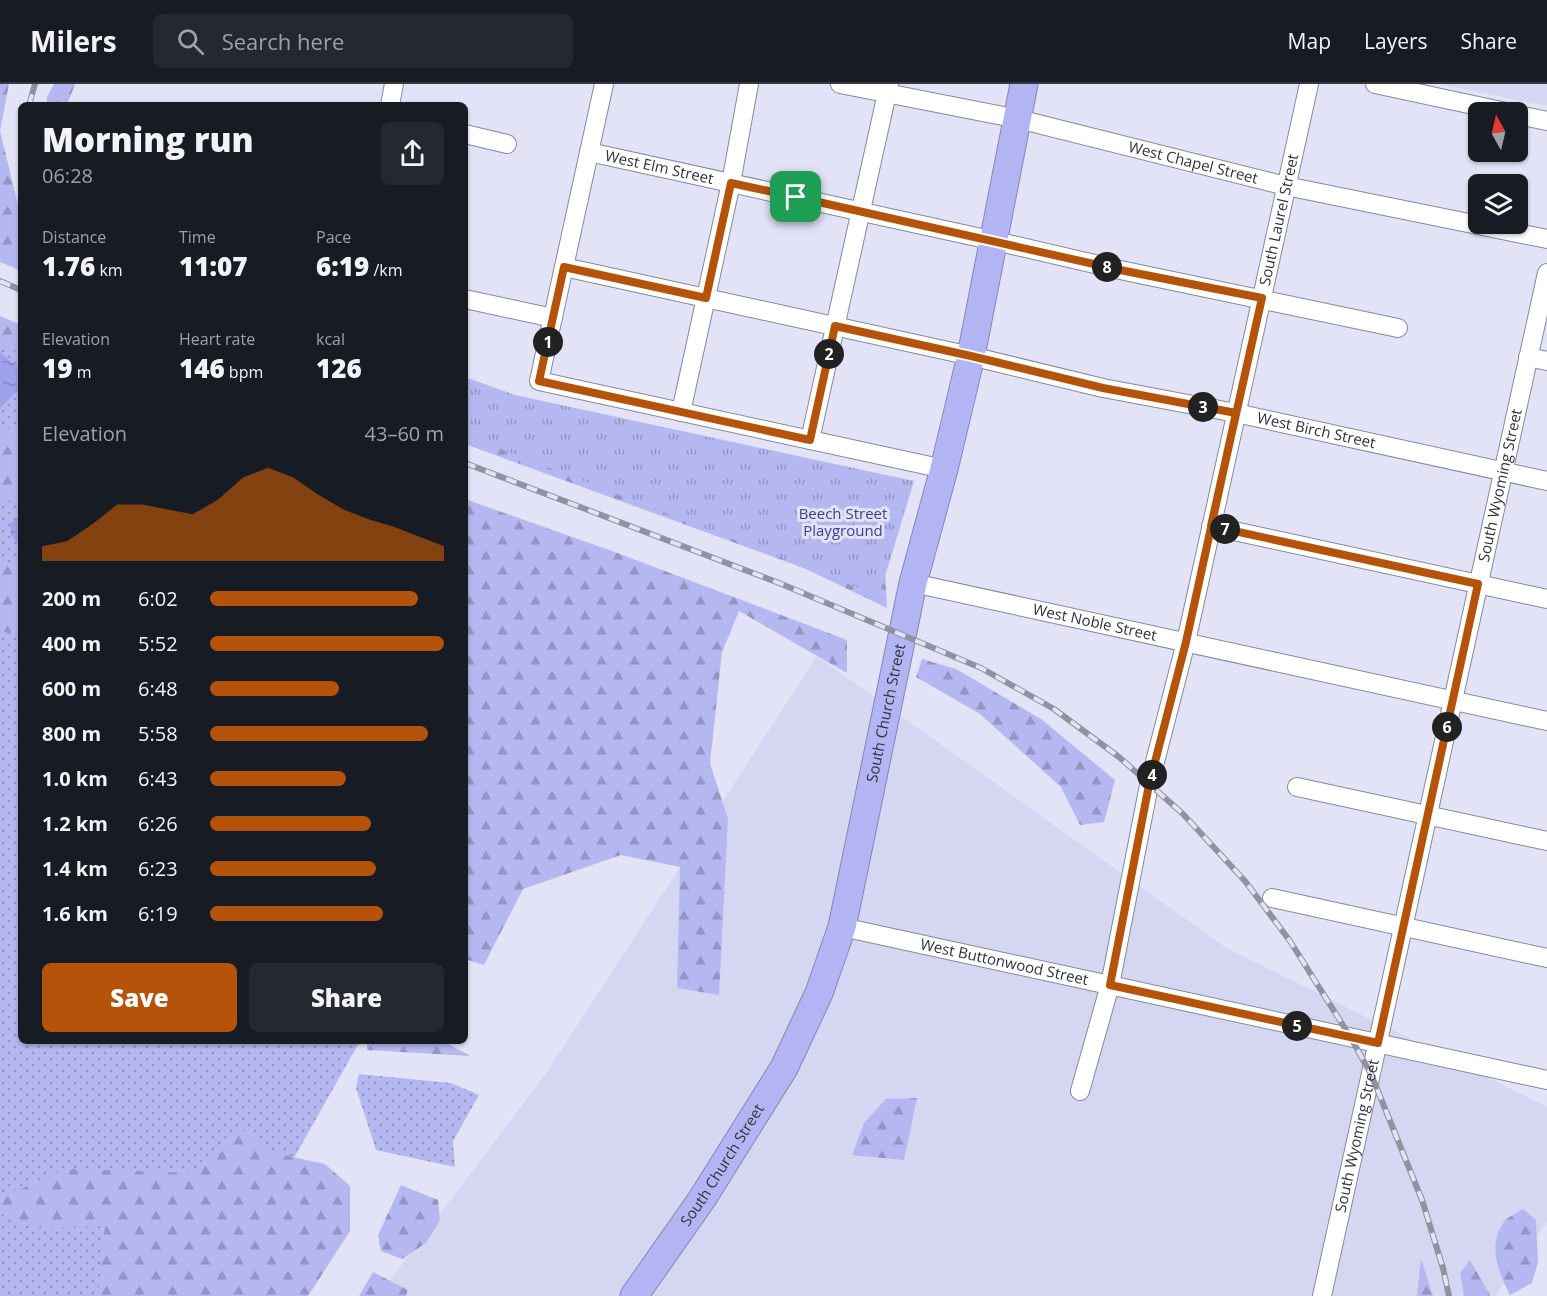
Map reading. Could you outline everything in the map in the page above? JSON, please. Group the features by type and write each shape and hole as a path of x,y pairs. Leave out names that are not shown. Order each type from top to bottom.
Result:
{"highway":[{"name":"South Church Street","path":"634,1296 702,1199 784,1068 819,993 842,927 913,583 944,469 971,356 1024,84"}],"street":[{"path":"391,102 394,84"},
{"path":"604,84 539,381 944,469"},
{"path":"681,412 731,183 749,84"},
{"name":"West Chapel Street","path":"840,84 888,89 1286,186 1547,239"},
{"name":"South Laurel Street","path":"1080,1091 1110,985 1149,785 1186,642 1309,84"},
{"path":"1375,84 1468,104"},
{"path":"810,440 888,89"},
{"path":"1528,117 1547,121"},
{"path":"468,135 507,144"},
{"name":"West Elm Street","path":"589,153 1125,271 1398,328"},
{"name":"West Birch Street","path":"564,267 971,356 1103,388 1236,413 1547,481"},
{"name":"South Wyoming Street","path":"1322,1296 1547,273"},
{"path":"468,300 553,318"},
{"path":"1528,357 1547,361"},
{"path":"1211,526 1547,599"},
{"name":"West Noble Street","path":"913,583 1547,720"},
{"path":"1297,787 1547,841"},
{"path":"1272,898 1547,958"},
{"name":"West Buttonwood Street","path":"842,927 1547,1080"}],"shaded area":[{"path":"1440,84 1547,84 1547,106"},
{"path":"817,656 1225,947 1547,1107 1547,1222 1495,1296 378,1296 547,1072"}],"green space":[{"path":"0,84 9,84 0,131"},
{"path":"54,84 75,84 68,102 47,102 47,97"},
{"path":"0,131 18,205 18,270 0,262"},
{"path":"0,316 18,324 18,353 0,340"},
{"path":"0,318 18,326 18,1044 358,1044 216,1296 0,1296"},
{"name":"Beech Street Playground","path":"468,378 515,395 914,481 879,596 468,436"},
{"path":"18,424 18,495 0,507 0,433"},
{"path":"468,431 885,566 887,608 806,569 468,445"},
{"path":"468,500 612,551 847,640 847,673 739,611 722,652 710,763 728,819 719,995 677,988 680,867 621,855 523,889 484,965 468,960"},
{"path":"0,558 6,566 18,564 18,633 0,632"},
{"path":"922,659 956,669 1041,719 1115,780 1104,822 1080,825 1061,787 980,714 916,677"},
{"path":"367,1044 448,1044 470,1056 367,1050"},
{"path":"359,1074 451,1083 479,1095 453,1141 455,1167 376,1150 356,1088"},
{"path":"917,1098 904,1160 852,1155 864,1123 886,1099"},
{"path":"238,1127 274,1153 325,1164 350,1186 350,1231 308,1296 98,1296 105,1226 32,1228 0,1213 0,1193 19,1190 66,1169 199,1173"},
{"path":"401,1185 438,1200 440,1220 426,1243 402,1259 381,1251 378,1235"},
{"path":"1523,1209 1536,1220 1538,1262 1532,1283 1510,1295 1496,1259 1496,1241 1503,1223"},
{"path":"1421,1259 1433,1296 1417,1296"},
{"path":"1470,1260 1490,1296 1464,1296 1460,1273"},
{"path":"373,1272 408,1290 406,1296 359,1296"}],"water":[{"path":"0,352 18,367 18,391 0,408"},
{"path":"18,517 18,543 11,535 10,524"}],"railway":[{"path":"30,102 35,84"},
{"path":"0,281 18,289"},
{"path":"468,464 779,583 981,668 1054,709 1119,757 1183,814 1245,881 1290,941 1351,1038 1371,1074 1422,1200 1443,1268 1449,1296"}],"route":[{"path":"796,197 731,183 706,298 564,267 539,381 810,440 835,326 1103,388 1236,413 1186,642 1149,785 1110,985 1378,1043 1478,584 1211,526 1262,298 1125,271 796,197"}]}
